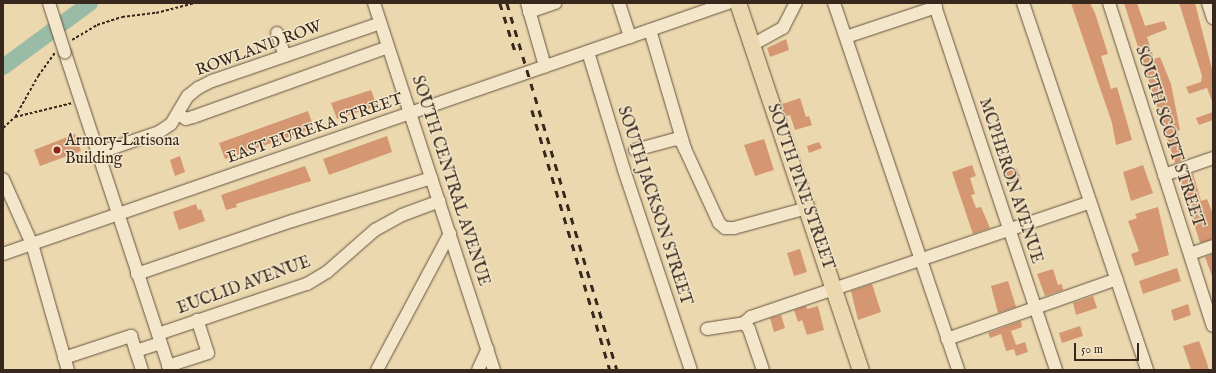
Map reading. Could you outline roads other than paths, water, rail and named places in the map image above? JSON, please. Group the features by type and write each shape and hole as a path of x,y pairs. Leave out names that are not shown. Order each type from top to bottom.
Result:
{"main road":[{"name":"SOUTH PINE STREET","path":"738,3 860,370"}],"street":[{"path":"49,3 62,51 98,153 117,215 169,368 208,353 197,320"},
{"name":"SOUTH CENTRAL AVENUE","path":"374,3 494,370"},
{"path":"546,66 528,7 555,3"},
{"path":"620,3 630,37"},
{"name":"EAST EUREKA STREET","path":"3,254 728,3"},
{"path":"752,45 783,28 796,3"},
{"path":"834,3 958,370"},
{"path":"1023,3 1147,370"},
{"name":"SOUTH SCOTT STREET","path":"1109,3 1213,326"},
{"path":"1208,3 1213,18"},
{"path":"846,37 935,5"},
{"name":"MCPHERON AVENUE","path":"935,5 1056,370"},
{"name":"ROWLAND ROW","path":"98,153 159,132 171,124 188,96 198,88 380,23"},
{"path":"650,30 685,149 711,209 719,223 725,228 734,228 807,208"},
{"path":"277,33 285,56"},
{"path":"178,114 186,119 193,117 388,47"},
{"name":"SOUTH JACKSON STREET","path":"588,52 624,170 691,370"},
{"path":"635,150 676,139 685,149"},
{"path":"1164,175 1213,158"},
{"path":"137,274 292,221 432,178"},
{"path":"3,179 32,244 68,370"},
{"name":"EUCLID AVENUE","path":"136,351 197,320 307,284 327,272 375,230 402,215 440,201"},
{"path":"744,323 751,317 1090,202"},
{"path":"377,370 450,233"},
{"path":"1190,254 1213,246"},
{"path":"947,339 1116,279"},
{"path":"707,329 739,322 744,323 749,329 763,370"},
{"path":"64,358 131,336 142,370"},
{"path":"478,370 488,349"}],"waterway":[{"path":"3,67 90,3"}],"railway":[{"path":"500,3 515,51"},
{"path":"507,3 617,370"},
{"path":"532,110 610,370"}],"place":[{"name":"Armory–Latisona Building","path":"57,150"}]}
